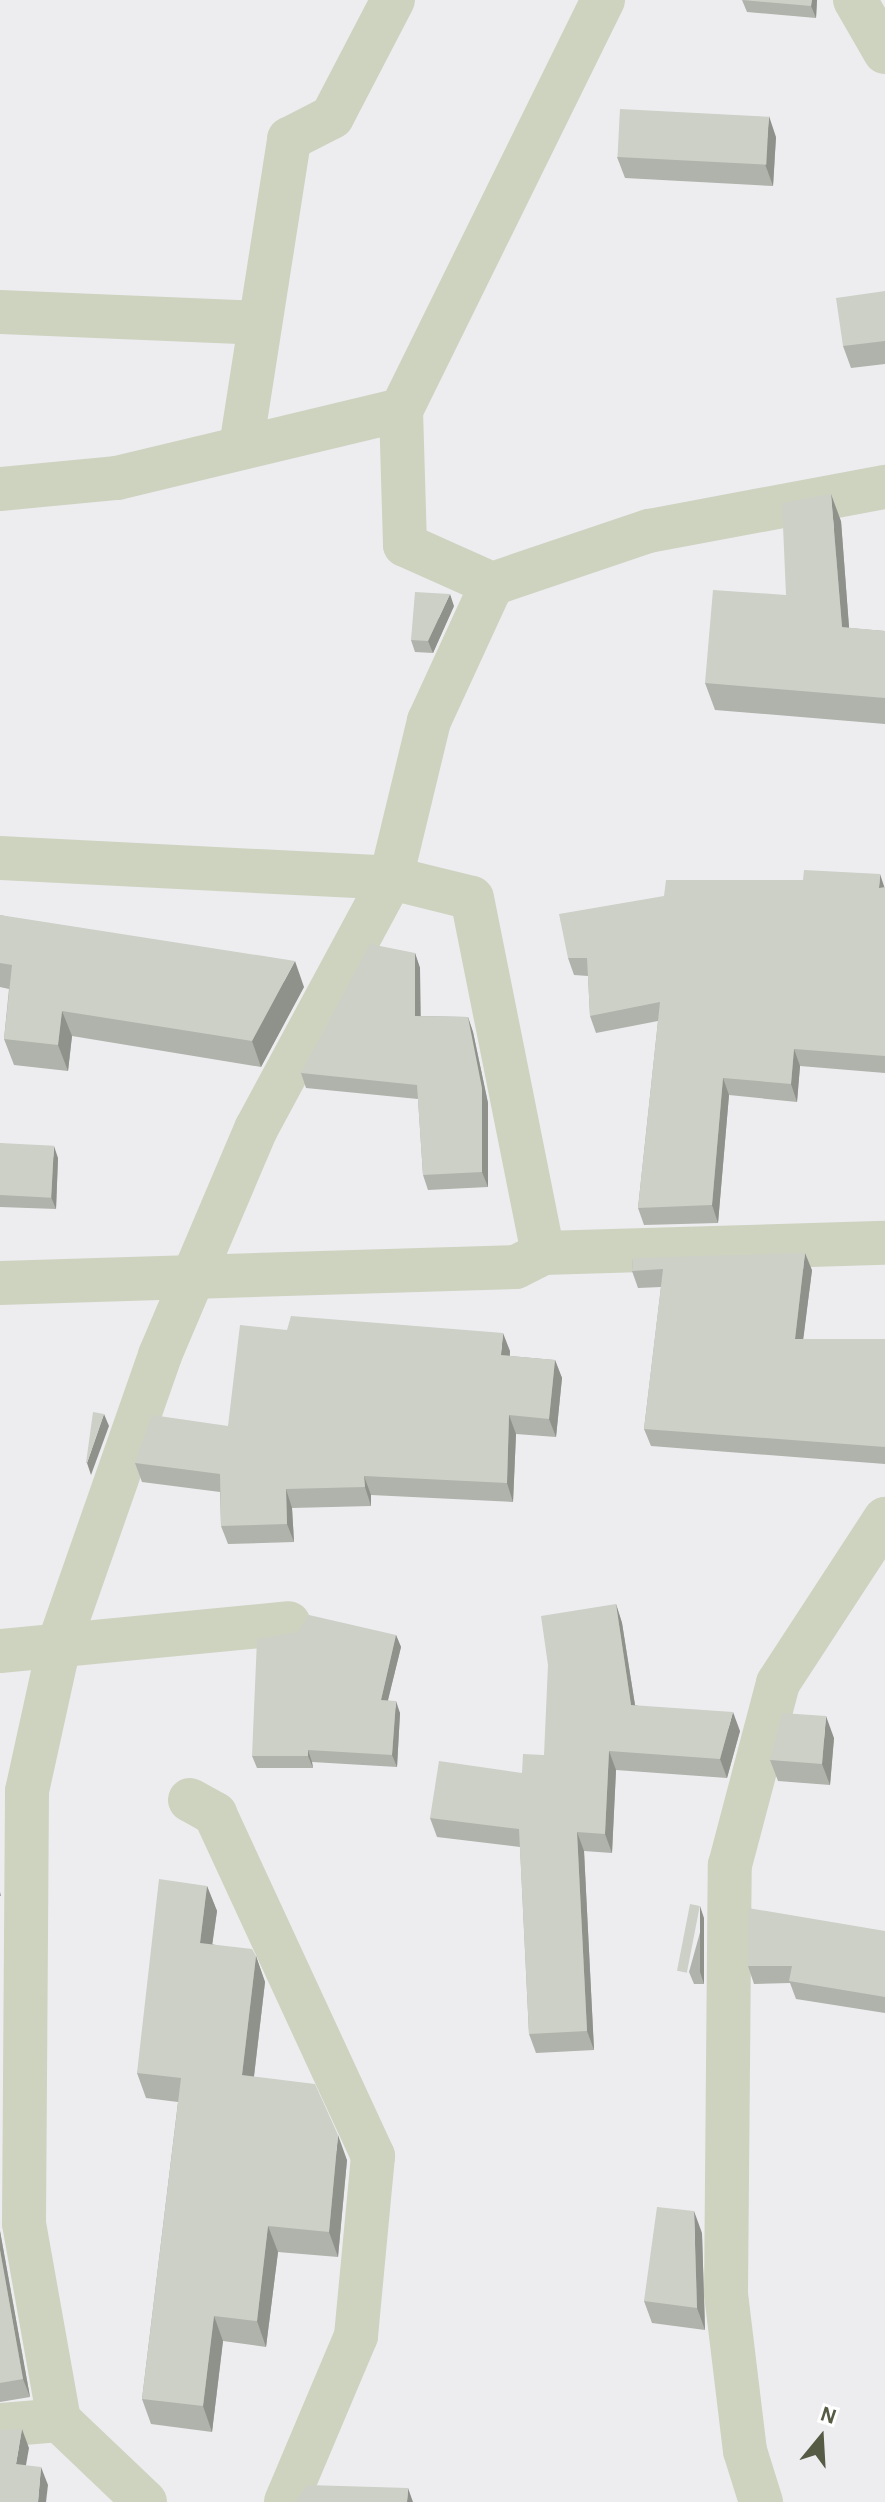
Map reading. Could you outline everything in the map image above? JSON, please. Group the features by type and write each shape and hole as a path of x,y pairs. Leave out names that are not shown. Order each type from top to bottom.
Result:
{"street":[{"path":"241,447 289,139 332,117 393,0"},
{"path":"603,0 401,410 405,545 492,584 649,531 885,487"},
{"path":"855,0 885,52"},
{"path":"0,312 260,323"},
{"path":"0,489 117,478 401,410"},
{"path":"145,2502 59,2420 24,2223 14,1791 60,1641 190,1277 256,1129 391,878 429,721 492,584"},
{"path":"0,858 391,878 472,898 543,1253"},
{"path":"0,1283 516,1267 543,1253 885,1243"},
{"path":"761,2502 745,2451 726,2294 730,1865 778,1683 885,1519"},
{"path":"0,1651 60,1641 289,1623"},
{"path":"190,1800 215,1814 373,2156 356,2336 286,2502"},
{"path":"0,2425 59,2420"}],"building":[{"path":"742,0 812,0 811,6"},
{"path":"620,109 769,117 766,165 617,157"},
{"path":"885,291 885,341 843,346 836,298"},
{"path":"831,494 842,627 885,631 885,698 705,683 713,590 786,595 782,503"},
{"path":"415,592 450,594 428,641 411,640"},
{"path":"804,870 880,874 879,888 885,887 885,1056 794,1049 791,1084 723,1078 712,1205 638,1208 660,1002 590,1016 587,958 568,958 559,914 664,896 666,880 803,880"},
{"path":"0,915 295,961 252,1041 62,1011 58,1045 4,1039 12,965 0,963"},
{"path":"370,944 415,953 415,1016 468,1017 482,1088 482,1172 423,1175 417,1085 301,1073"},
{"path":"0,1143 54,1146 51,1198 0,1195"},
{"path":"805,1253 795,1339 885,1339 885,1447 644,1429 663,1269 632,1271 633,1258"},
{"path":"291,1316 503,1333 501,1355 555,1360 549,1419 509,1415 507,1483 364,1476 365,1487 286,1489 287,1524 221,1526 220,1474 135,1463 152,1415 228,1426 240,1325 287,1330"},
{"path":"93,1412 104,1414 86,1463"},
{"path":"616,1604 631,1705 733,1712 720,1759 609,1751 605,1834 577,1832 587,2031 529,2034 519,1829 430,1818 439,1761 522,1773 523,1754 544,1755 548,1665 541,1616"},
{"path":"309,1615 396,1635 381,1700 396,1701 392,1755 308,1750 308,1756 252,1756 257,1639 298,1632"},
{"path":"782,1713 826,1716 822,1764 770,1760"},
{"path":"159,1879 207,1886 200,1943 252,1949 256,1956 242,2075 315,2084 338,2135 329,2232 268,2226 257,2321 214,2316 203,2406 142,2399 181,2078 137,2073"},
{"path":"690,1904 700,1906 687,1973 677,1971"},
{"path":"748,1908 885,1931 885,1997 789,1981 792,1966 748,1966"},
{"path":"657,2207 694,2211 697,2308 644,2301"},
{"path":"0,2250 23,2379 0,2383"},
{"path":"22,2429 16,2464 41,2467 38,2502 0,2502 0,2430"},
{"path":"308,2485 408,2488 407,2502 295,2502"}]}
